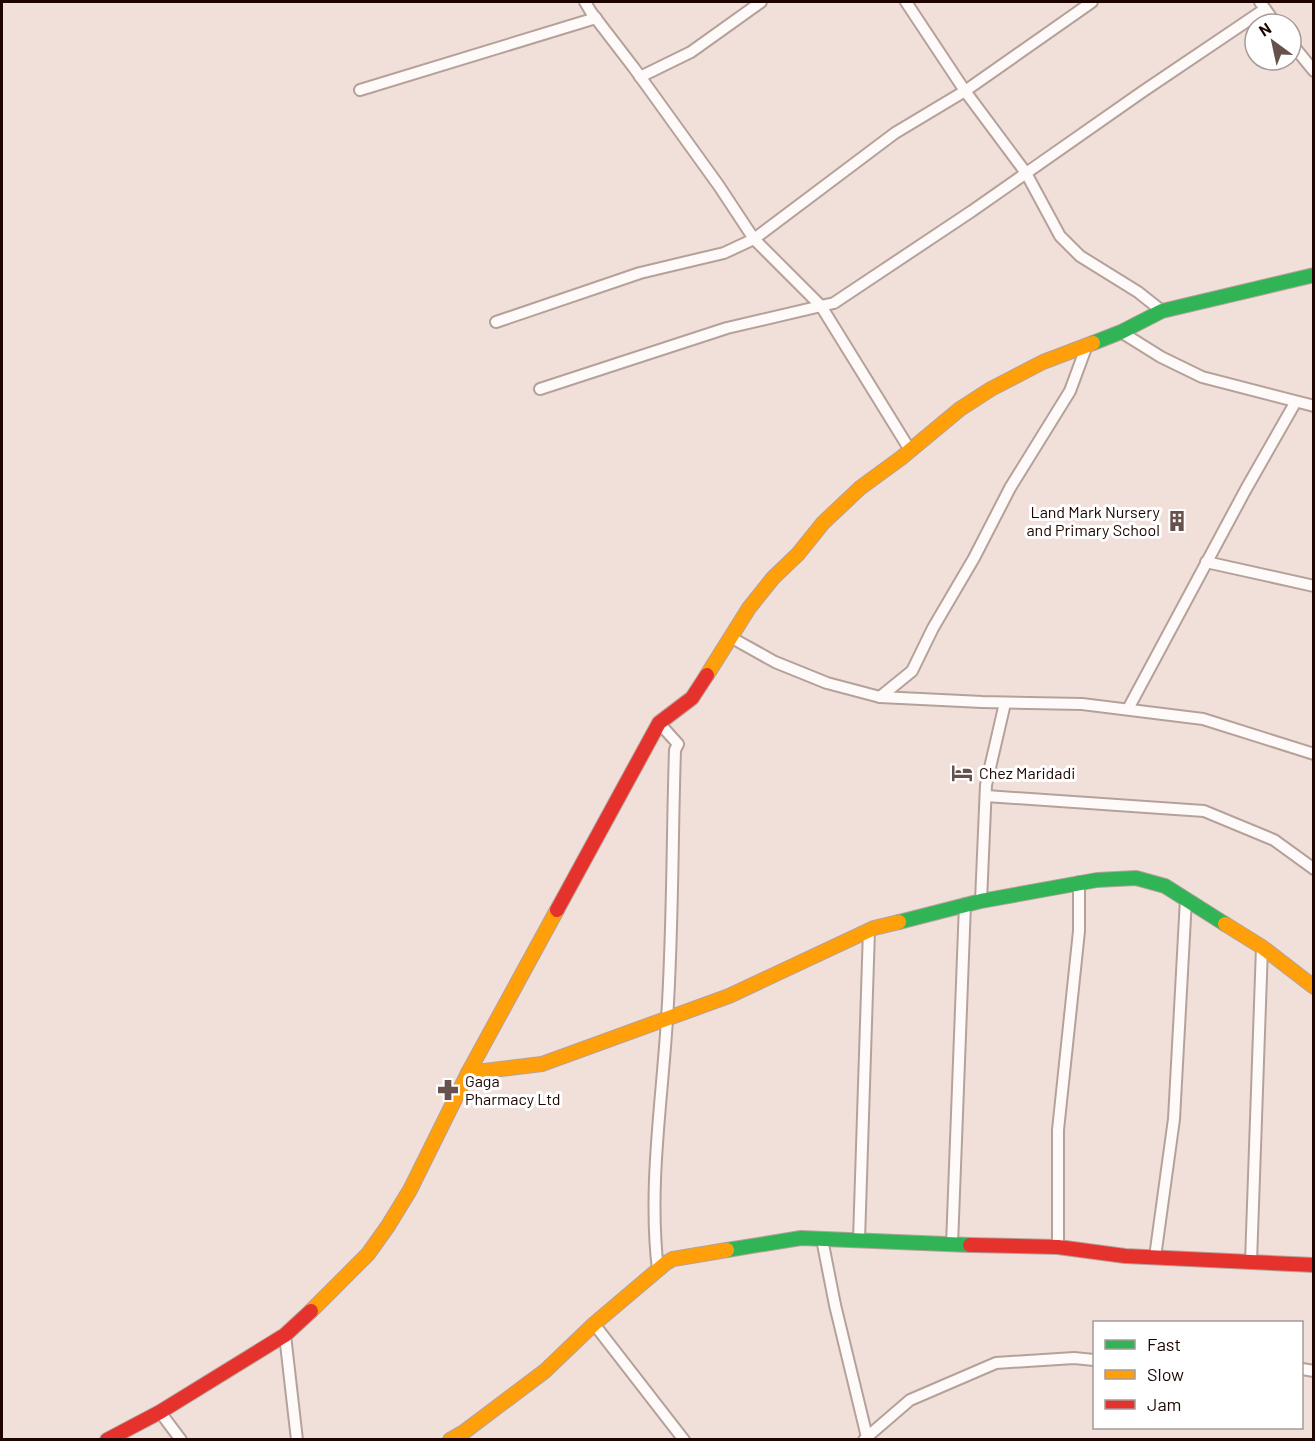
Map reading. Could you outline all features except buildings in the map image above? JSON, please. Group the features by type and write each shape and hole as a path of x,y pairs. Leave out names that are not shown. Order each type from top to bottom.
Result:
{"street":[{"path":"585,2 640,76 754,239 821,306 910,450"},
{"path":"640,76 692,52 761,2"},
{"path":"906,2 965,91 1026,173 1060,236 1080,256 1138,292 1162,310"},
{"path":"496,322 640,273 724,253 754,239 895,133 965,91 1092,2"},
{"path":"540,389 728,328 834,303 1026,173 1262,4"},
{"path":"360,90 596,18"},
{"path":"1303,57 1314,70"},
{"path":"107,1440 160,1412 285,1335 340,1284 368,1254 410,1190 468,1073 659,723 692,698 749,608 823,523 860,488 960,410 991,389 1043,362 1120,332 1162,310 1314,274"},
{"path":"1120,332 1161,357 1202,377 1295,403 1314,406"},
{"path":"880,697 912,670 1010,488 1070,391 1087,345"},
{"path":"1128,709 1206,562 1295,403"},
{"path":"1206,562 1314,586"},
{"path":"732,638 806,675 880,697 1082,704 1128,709 1203,719 1314,754"},
{"path":"981,901 986,784 1005,703"},
{"path":"658,1270 654,1236 657,1139 667,1018 675,750 678,744 659,723"},
{"path":"986,796 1204,811 1274,840 1314,869"},
{"path":"468,1073 542,1064 729,996 869,930 903,919 965,904 1079,882 1136,878 1165,886 1262,947 1314,987"},
{"path":"1058,1247 1058,1130 1079,931 1079,882"},
{"path":"1155,1257 1174,1119 1186,899"},
{"path":"952,1245 965,904"},
{"path":"858,1240 869,930"},
{"path":"1251,1262 1262,947"},
{"path":"450,1440 545,1371 594,1324 673,1259 791,1239 822,1239 1058,1247 1125,1256 1314,1265"},
{"path":"822,1239 865,1438 910,1400 996,1363 1074,1358 1093,1360"},
{"path":"594,1324 684,1440"},
{"path":"285,1335 297,1440"},
{"path":"160,1412 181,1440"}],"traffic: fast":[{"path":"1093,343 1121,332 1162,311 1314,275"},
{"path":"899,922 981,901 1097,880 1136,878 1165,886 1225,924"},
{"path":"727,1250 801,1238 970,1245"}],"traffic: slow":[{"path":"707,675 749,608 773,578 798,554 823,523 860,488 901,458 960,409 991,389 1043,362 1093,343"},
{"path":"311,1311 368,1254 388,1226 410,1190 468,1073 557,910"},
{"path":"468,1073 542,1064 729,996 874,928 899,922"},
{"path":"1225,924 1262,947 1314,987"},
{"path":"450,1440 545,1371 594,1324 666,1263 673,1259 727,1250"}],"traffic: jam":[{"path":"557,910 659,723 692,698 707,675"},
{"path":"970,1245 1058,1247 1125,1256 1314,1265"},
{"path":"107,1440 160,1412 285,1335 311,1311"}],"place":[{"name":"Land Mark Nursery and Primary School","path":"1177,521"},
{"name":"Chez Maridadi","path":"962,773"},
{"name":"Gaga Pharmacy Ltd","path":"448,1090"}]}
